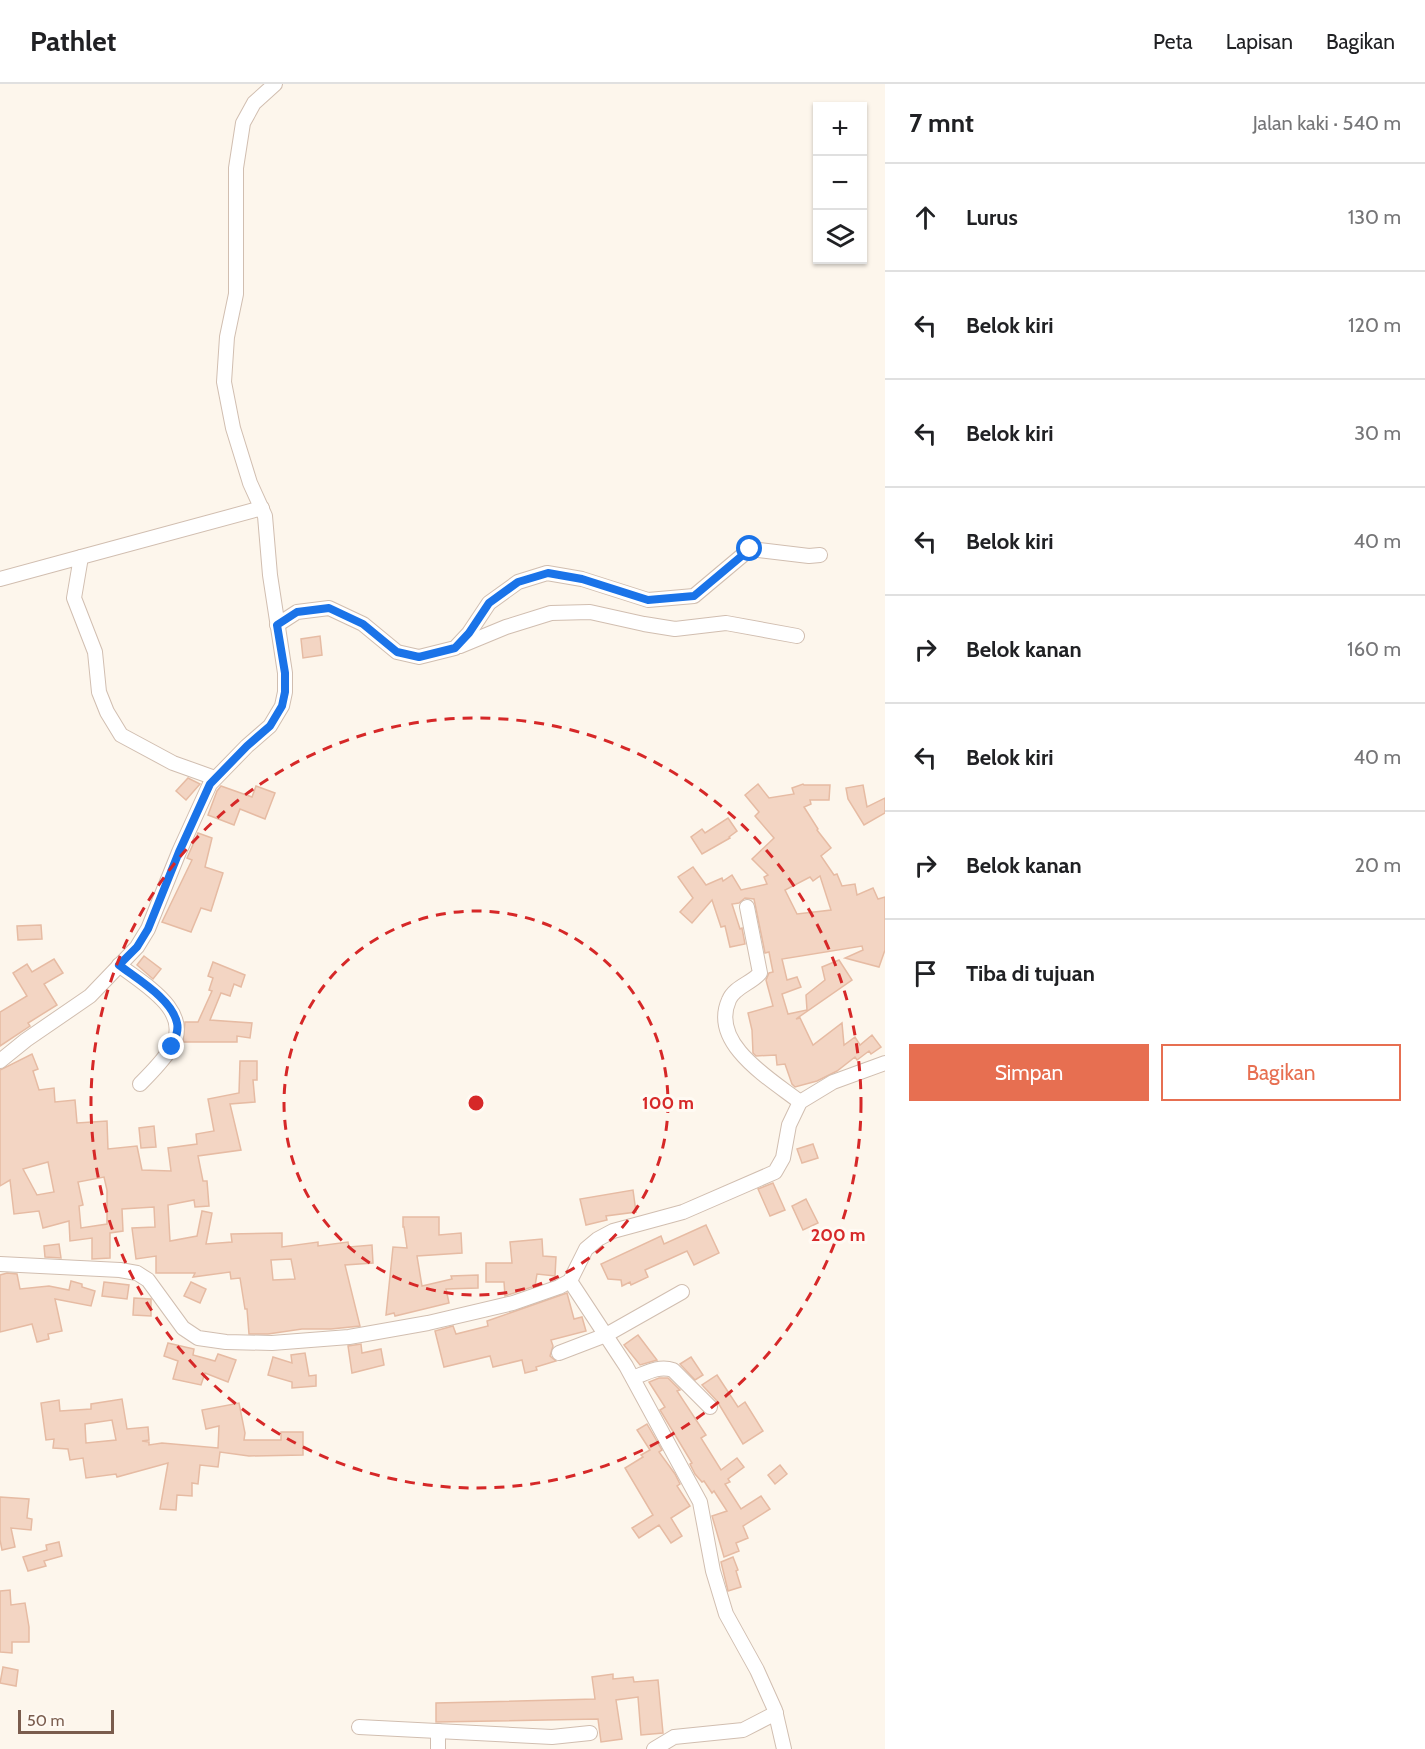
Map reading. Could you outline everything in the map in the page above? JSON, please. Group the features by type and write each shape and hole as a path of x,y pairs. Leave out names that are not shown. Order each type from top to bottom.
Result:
{"street":[{"path":"0,1061 26,1040 90,996 137,947 148,929 210,784 270,726 282,706 285,673 270,575 266,516 250,483 233,428 224,382 227,337 236,294 236,168 243,123 254,103 274,84"},
{"path":"0,579 262,508"},
{"path":"455,648 469,633 489,603 518,582 548,573 582,579 648,600 694,596 750,549 809,556 820,555"},
{"path":"81,557 74,598 94,652 99,692 107,712 121,735 173,763 215,778"},
{"path":"277,625 297,612 329,608 363,624 397,652 419,657 455,648 506,627 551,613 590,612 644,624 675,628 726,623 797,636"},
{"path":"747,907 760,973 734,992 729,999 726,1022 729,1035 743,1057 800,1102"},
{"path":"119,965 160,996 177,1022 177,1032 172,1047 140,1084"},
{"path":"0,1264 120,1270 137,1273 148,1280 183,1328 198,1338 226,1342 272,1343 349,1337 428,1323 513,1302 559,1287 570,1281 586,1250 598,1239 614,1231 683,1212 775,1172 783,1158 789,1125 800,1102 833,1082 885,1063"},
{"path":"570,1281 633,1378 700,1502 713,1571 726,1614 757,1670 776,1713 784,1749"},
{"path":"559,1353 606,1335 682,1292"},
{"path":"633,1378 657,1368 666,1367 673,1370 710,1407"},
{"path":"654,1749 674,1737 743,1730 776,1713"},
{"path":"359,1726 438,1731 552,1743 590,1733"},
{"path":"438,1731 438,1749"}],"building":[{"path":"320,636 322,655 303,658 301,639"},
{"path":"188,778 200,784 186,800 176,791"},
{"path":"758,784 769,798 794,794 792,788 803,784 830,785 829,800 810,800 811,804 804,807 831,848 821,856 834,875 837,874 842,886 855,884 857,895 873,888 878,899 885,897 885,950 879,967 845,958 863,950 862,946 782,959 787,980 797,977 801,987 782,994 788,1014 807,1010 806,995 825,980 822,967 839,960 852,980 796,1019 800,1018 813,1045 842,1023 844,1045 855,1037 860,1045 872,1035 881,1047 871,1054 869,1051 857,1060 855,1057 837,1071 817,1081 795,1087 785,1064 777,1065 776,1055 756,1056 753,1053 752,1030 748,1013 773,1006 766,980 769,973 773,972 769,952 765,953 754,899 745,898 739,903 732,904 740,929 742,928 745,944 730,947 725,926 721,927 712,900 692,923 680,912 693,898 678,877 693,867 706,885 722,878 723,881 732,875 741,890 767,884 764,877 768,875 752,859 774,838 755,816 759,812 745,795","holes":["820,876 831,910 797,914 785,890 810,877 813,881"]},
{"path":"863,785 867,807 885,798 885,813 864,825 848,799 846,788"},
{"path":"221,786 252,797 256,786 275,793 265,819 240,809 234,825 208,815"},
{"path":"728,818 737,831 730,838 702,854 691,837 702,829 705,833"},
{"path":"198,833 212,838 205,867 223,873 211,911 201,908 191,932 162,922 192,860 187,858"},
{"path":"41,925 42,939 18,940 17,926"},
{"path":"144,956 161,969 153,979 137,965"},
{"path":"54,959 63,973 44,984 57,1005 28,1023 30,1026 0,1046 0,1012 27,996 13,973 27,964 32,972"},
{"path":"213,962 245,975 241,987 234,984 230,996 221,993 210,1020 252,1023 250,1038 237,1036 237,1042 183,1042 185,1022 198,1022 212,991 209,990 213,978 208,976"},
{"path":"32,1054 38,1069 33,1071 39,1090 54,1088 55,1102 75,1100 77,1123 107,1121 108,1149 137,1146 142,1170 171,1171 168,1148 197,1144 196,1134 214,1131 208,1099 239,1093 240,1061 257,1061 257,1080 253,1080 255,1102 230,1104 241,1150 198,1156 203,1181 207,1181 209,1206 195,1207 194,1200 168,1205 170,1241 197,1236 202,1211 212,1213 206,1244 232,1242 231,1234 282,1233 282,1247 318,1242 318,1246 348,1242 349,1247 372,1245 373,1263 345,1265 360,1326 249,1334 247,1309 245,1309 240,1278 231,1279 230,1272 193,1277 195,1273 156,1273 156,1256 136,1259 132,1228 155,1227 154,1207 122,1209 123,1231 110,1233 110,1258 92,1259 92,1238 70,1241 69,1221 43,1228 39,1211 14,1214 10,1180 0,1186 0,1070","holes":["48,1162 54,1192 37,1195 23,1169","104,1177 107,1190 107,1224 81,1228 79,1206 83,1205 78,1182","291,1259 295,1279 273,1280 271,1260"]},
{"path":"154,1126 156,1147 141,1148 139,1128"},
{"path":"813,1144 818,1158 802,1163 797,1149"},
{"path":"773,1183 785,1210 770,1216 758,1189"},
{"path":"633,1190 636,1212 606,1216 607,1220 586,1225 580,1199"},
{"path":"806,1199 818,1223 803,1230 792,1206"},
{"path":"403,1217 439,1217 439,1235 461,1233 462,1253 417,1256 422,1286 452,1279 451,1276 478,1275 478,1288 446,1289 449,1303 395,1316 394,1313 386,1315 393,1247 407,1248"},
{"path":"706,1225 719,1253 694,1265 687,1251 645,1270 648,1277 631,1285 630,1282 622,1286 621,1280 608,1279 601,1264 661,1236 664,1244"},
{"path":"542,1239 543,1256 556,1257 555,1276 537,1274 535,1286 505,1296 504,1282 486,1282 486,1263 512,1263 510,1242"},
{"path":"59,1244 61,1258 45,1257 44,1246"},
{"path":"17,1274 20,1289 49,1286 69,1290 71,1281 82,1284 82,1287 95,1291 91,1306 55,1299 62,1331 48,1334 49,1339 37,1342 32,1324 0,1332 0,1275"},
{"path":"104,1282 129,1285 127,1299 102,1296"},
{"path":"191,1282 206,1289 200,1303 184,1296"},
{"path":"567,1293 574,1319 582,1317 586,1331 551,1340 553,1346 550,1356 556,1361 525,1373 522,1360 493,1367 490,1356 444,1367 435,1331 453,1326 456,1334 488,1326 487,1321"},
{"path":"134,1298 151,1299 151,1316 133,1315"},
{"path":"638,1335 657,1360 640,1365 624,1345"},
{"path":"168,1343 194,1349 193,1355 215,1361 218,1354 236,1360 228,1382 205,1373 201,1385 173,1379 178,1361 164,1356"},
{"path":"361,1344 362,1353 381,1349 384,1365 352,1373 348,1346"},
{"path":"305,1353 309,1376 316,1375 316,1386 292,1388 292,1382 268,1375 273,1357 292,1363 291,1355"},
{"path":"691,1357 703,1375 695,1380 680,1364"},
{"path":"717,1375 738,1407 745,1402 763,1431 743,1444 717,1401 702,1385"},
{"path":"659,1378 668,1378 680,1390 677,1391 706,1435 701,1438 721,1470 737,1458 744,1467 728,1479 730,1482 725,1484 741,1509 761,1496 770,1509 743,1526 748,1538 736,1543 739,1551 724,1557 712,1516 727,1511 714,1491 712,1493 704,1481 702,1482 695,1474 690,1464 692,1463 660,1410 665,1407 649,1382"},
{"path":"122,1399 127,1429 148,1427 149,1440 142,1441 149,1442 149,1445 162,1443 218,1448 219,1426 206,1429 202,1410 239,1403 245,1433 244,1440 281,1440 281,1432 303,1432 303,1455 249,1456 220,1452 218,1467 200,1465 198,1484 192,1483 192,1496 177,1495 176,1510 160,1509 168,1463 117,1477 116,1474 86,1478 83,1458 70,1460 68,1449 53,1448 54,1439 46,1440 41,1403 59,1400 60,1411 91,1409 91,1404","holes":["112,1420 116,1440 86,1443 85,1424"]},
{"path":"647,1424 662,1450 659,1452 675,1474 680,1484 677,1486 690,1506 671,1518 682,1536 671,1543 659,1525 639,1538 632,1528 653,1515 625,1468 650,1450 637,1430"},
{"path":"780,1465 787,1474 775,1484 768,1475"},
{"path":"0,1497 29,1499 27,1518 32,1519 31,1530 11,1528 15,1547 2,1550 0,1540"},
{"path":"59,1542 62,1556 44,1561 46,1566 28,1571 23,1557 47,1550 46,1545"},
{"path":"733,1557 741,1587 728,1591 721,1562"},
{"path":"10,1590 11,1605 25,1603 29,1627 29,1642 12,1642 12,1653 0,1652 0,1591"},
{"path":"3,1667 18,1670 16,1686 0,1683"},
{"path":"613,1674 613,1679 633,1677 634,1682 658,1680 663,1733 641,1735 638,1697 616,1700 622,1739 601,1742 598,1719 436,1722 436,1703 595,1699 592,1677"}],"route":[{"path":"172,1047 177,1032 177,1022 171,1010 160,996 119,965 137,947 148,929 210,784 270,726 282,706 285,673 277,625 297,612 329,608 363,624 397,652 419,657 455,648 469,633 489,603 518,582 548,573 582,579 648,600 694,596 750,549"}]}
